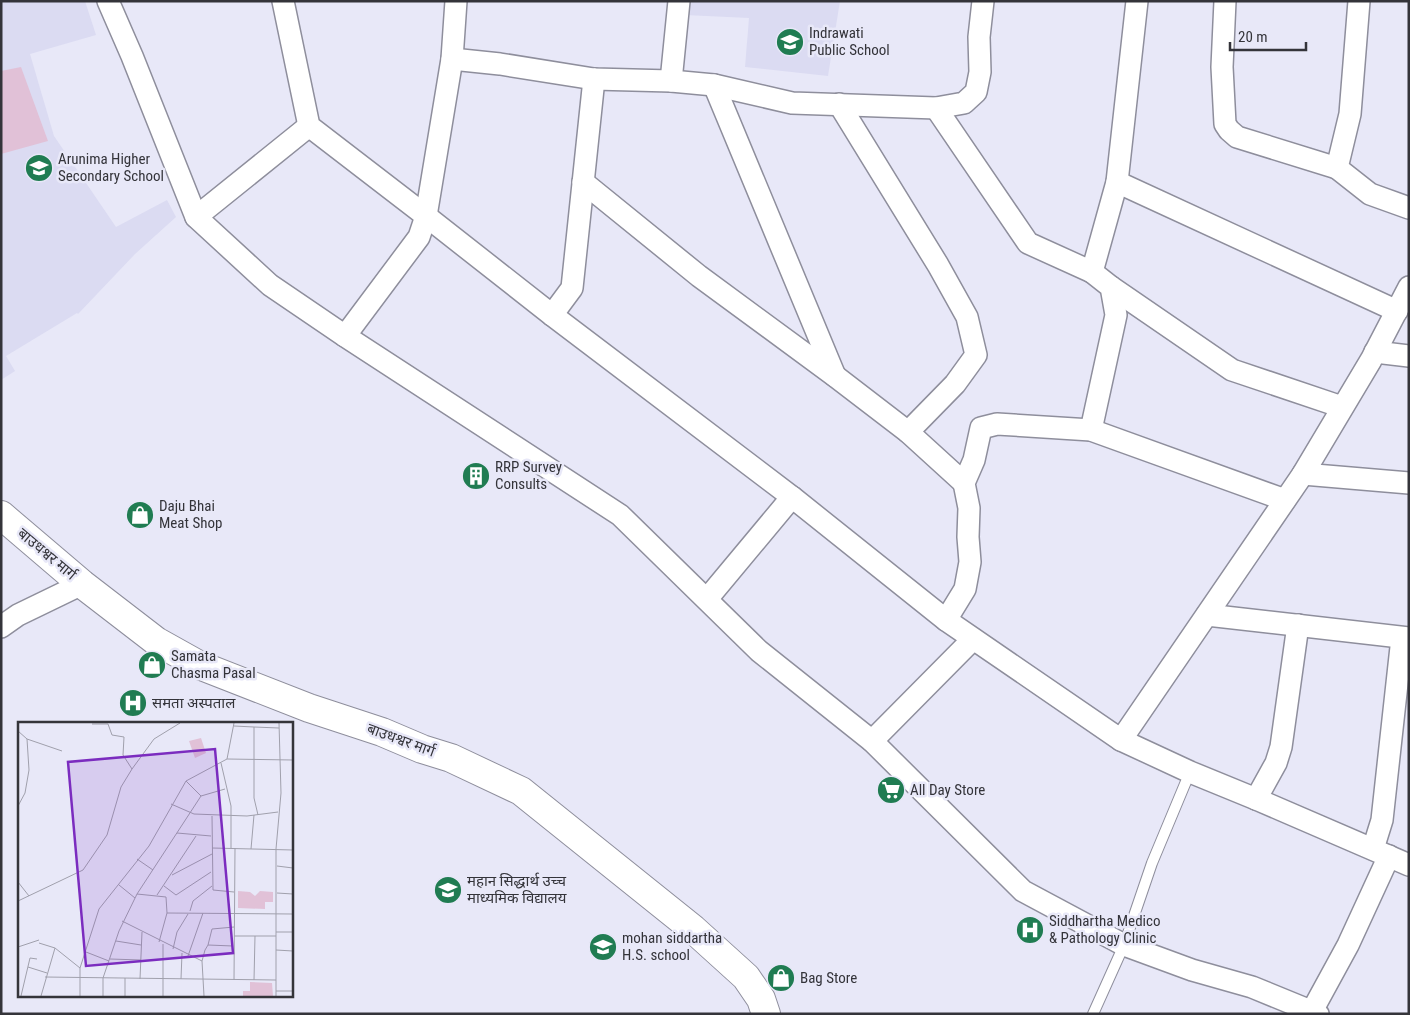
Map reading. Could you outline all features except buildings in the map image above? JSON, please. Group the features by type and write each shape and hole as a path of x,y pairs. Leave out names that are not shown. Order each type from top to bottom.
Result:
{"main road":[{"name":"बाउधश्वर मार्ग","path":"1,515 82,584 156,641 199,665 309,708 382,732 422,749 451,758 521,791 693,929 746,977 761,999 766,1014"}],"street":[{"path":"108,1 196,217 270,285 620,515 759,651 872,741 1023,891 1124,945 1192,970 1252,987 1315,1012 1348,945 1381,853 1382,820 1405,638 1207,615"},
{"path":"283,1 309,126 552,315 792,497 946,620 1121,740 1190,772 1409,865"},
{"path":"345,336 419,237 426,216 452,59 456,1"},
{"path":"672,81 680,1"},
{"path":"452,59 500,64 594,79 672,81 714,85 792,103 936,108 964,103 976,92 980,72 979,37 983,1"},
{"path":"1092,272 1117,182 1138,1"},
{"path":"1225,1 1222,67 1225,124 1229,130 1237,137 1337,168 1370,194 1409,208"},
{"path":"1337,168 1350,114 1359,1"},
{"path":"552,315 572,288 594,79"},
{"path":"714,85 835,376"},
{"path":"839,104 938,264 968,317 976,355 955,384 908,432"},
{"path":"936,108 1028,243 1092,272 1232,370 1342,407"},
{"path":"196,217 309,126"},
{"path":"583,182 700,276 908,432 964,484"},
{"path":"1117,182 1397,311"},
{"path":"1091,430 1116,315 1111,287"},
{"path":"1121,740 1303,474 1375,352 1409,287"},
{"path":"1375,352 1409,356"},
{"path":"946,620 965,589 970,562 968,537 969,508 964,484 974,460 980,428 997,424 1091,430 1285,500"},
{"path":"1303,474 1409,483"},
{"path":"707,599 792,497"},
{"path":"1,627 18,615 82,584"},
{"path":"1256,799 1276,763 1281,746 1298,625"},
{"path":"872,741 973,639"}],"lane":[{"path":"1093,1014 1124,945 1152,863 1190,772"}],"shaded area":[{"name":"Arunima Higher Secondary School","path":"1,1 85,1 96,35 30,54 54,136 116,227 167,200 176,217 135,254 78,314 6,356 15,371 1,380"},
{"name":"Indrawati Public School","path":"687,1 840,1 828,76 745,67 749,18 685,15"},
{"path":"21,67 48,141 1,154 1,71"}],"place":[{"name":"Indrawati Public School","path":"790,42"},
{"name":"Arunima Higher Secondary School","path":"39,168"},
{"name":"RRP Survey Consults","path":"476,476"},
{"name":"Daju Bhai Meat Shop","path":"140,515"},
{"name":"Samata Chasma Pasal","path":"152,665"},
{"name":"समता अस्पताल","path":"133,703"},
{"name":"All Day Store","path":"891,790"},
{"name":"महान सिद्धार्थ उच्च माध्यमिक विद्यालय","path":"448,890"},
{"name":"Siddhartha Medico & Pathology Clinic","path":"1030,930"},
{"name":"mohan siddartha H.S. school","path":"603,947"},
{"name":"Bag Store","path":"781,978"}]}
